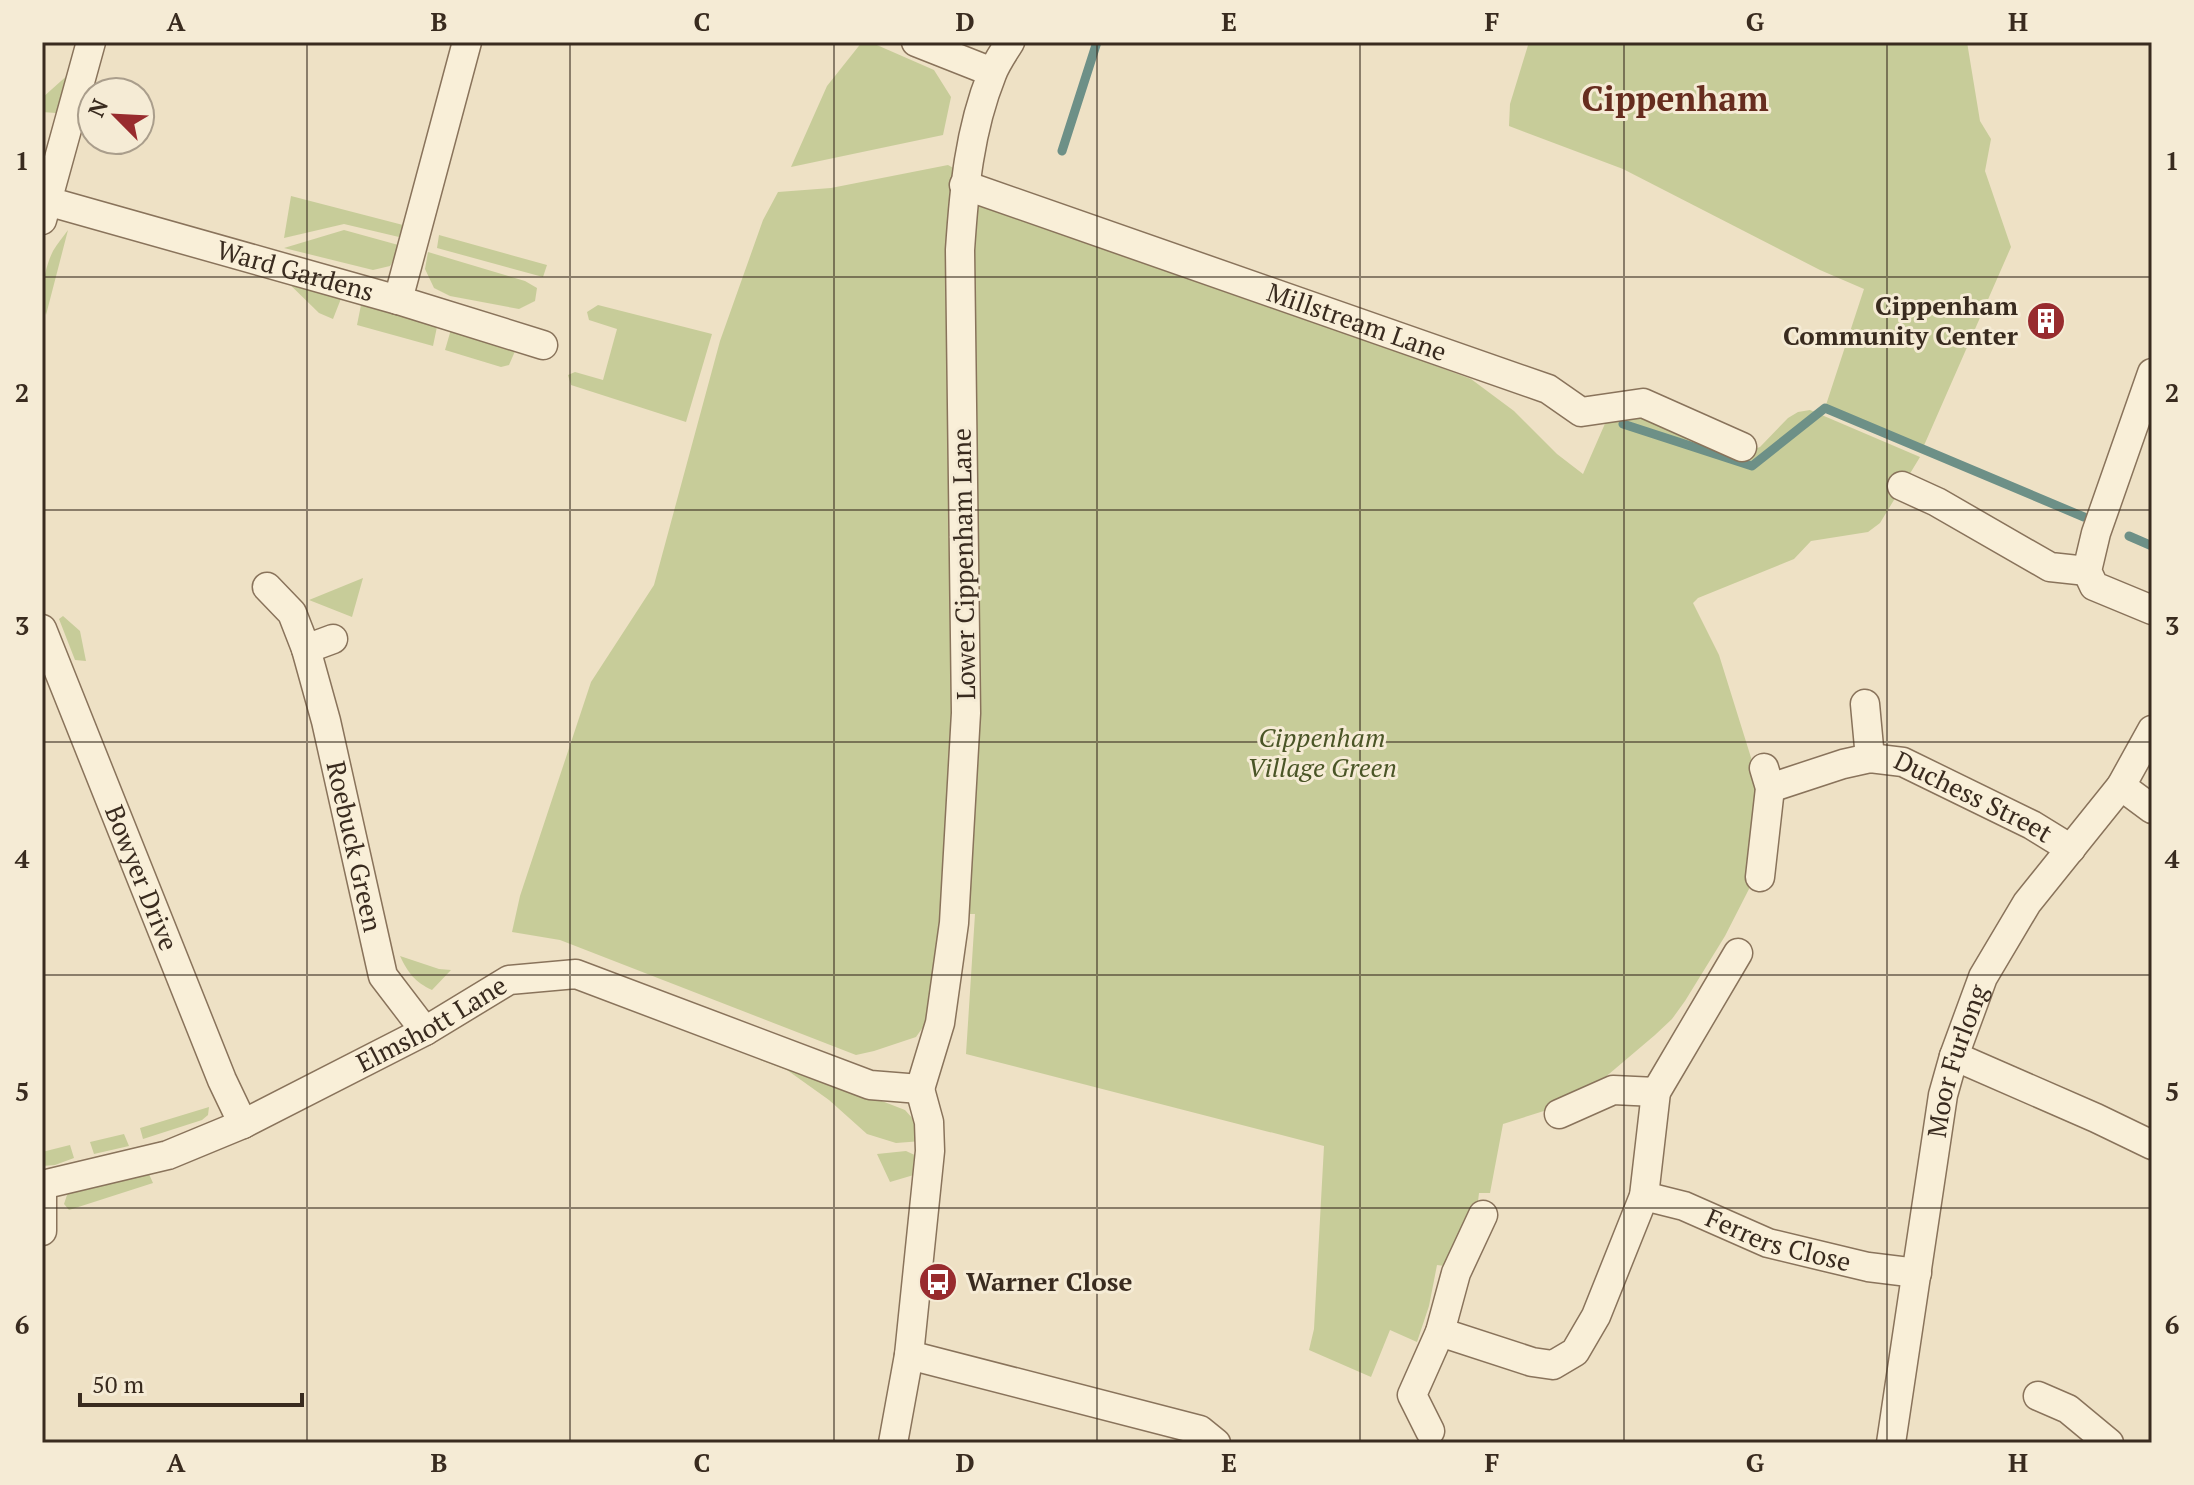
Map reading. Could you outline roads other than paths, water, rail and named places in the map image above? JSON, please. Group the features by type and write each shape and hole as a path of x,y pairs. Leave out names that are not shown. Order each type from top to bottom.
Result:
{"street":[{"path":"44,211 91,42"},
{"path":"398,300 467,42"},
{"path":"916,42 992,72"},
{"name":"Lower Cippenham Lane","path":"920,1089 940,1023 954,923 966,713 960,250 964,185 975,127 992,72 1010,42"},
{"name":"Millstream Lane","path":"964,185 1548,389 1581,412 1643,403 1742,447"},
{"name":"Ward Gardens","path":"44,211 398,300 543,345"},
{"path":"2152,373 2096,533 2087,571 2094,586 2152,610"},
{"path":"1902,486 1937,502 2050,567 2087,571"},
{"name":"Roebuck Green","path":"267,587 292,613 306,649 326,721 383,976 425,1031"},
{"name":"Bowyer Drive","path":"42,629 222,1080 243,1124"},
{"path":"306,649 333,639"},
{"name":"Duchess Street","path":"1865,704 1870,758"},
{"name":"Moor Furlong","path":"1891,1443 1943,1095 1954,1056 1983,977 2027,903 2121,786 2152,730"},
{"name":"Duchess Street","path":"1760,877 1767,778 1870,758 1903,762 2032,825 2071,849"},
{"path":"2121,786 2152,809"},
{"path":"1440,1332 1532,1362 1553,1365 1575,1352 1596,1316 1644,1196 1656,1092 1738,953"},
{"name":"Elmshott Lane","path":"42,1185 168,1155 243,1124 425,1031 509,980 576,974 870,1085 920,1089"},
{"path":"1954,1056 2152,1145"},
{"path":"893,1443 909,1355 930,1151 929,1122 920,1089"},
{"path":"1559,1114 1613,1090 1656,1092"},
{"path":"42,1185 42,1231"},
{"name":"Ferrers Close","path":"1644,1196 1684,1206 1768,1243 1868,1267 1917,1273"},
{"path":"1430,1431 1412,1395 1440,1332 1456,1273 1483,1215"},
{"path":"909,1355 1200,1430 1216,1443"},
{"path":"2038,1396 2068,1409 2109,1443"}],"waterway":[{"path":"1062,151 1097,42"},
{"path":"1623,424 1752,466 1825,408 2084,517"},
{"path":"2129,536 2152,546"}],"place":[{"name":"Cippenham Community Center","path":"2046,321"},
{"name":"Warner Close","path":"938,1282"}],"district":[{"name":"Cippenham","path":"1675,99"}],"park label":[{"name":"Cippenham Village Green","path":"1322,753"}]}
